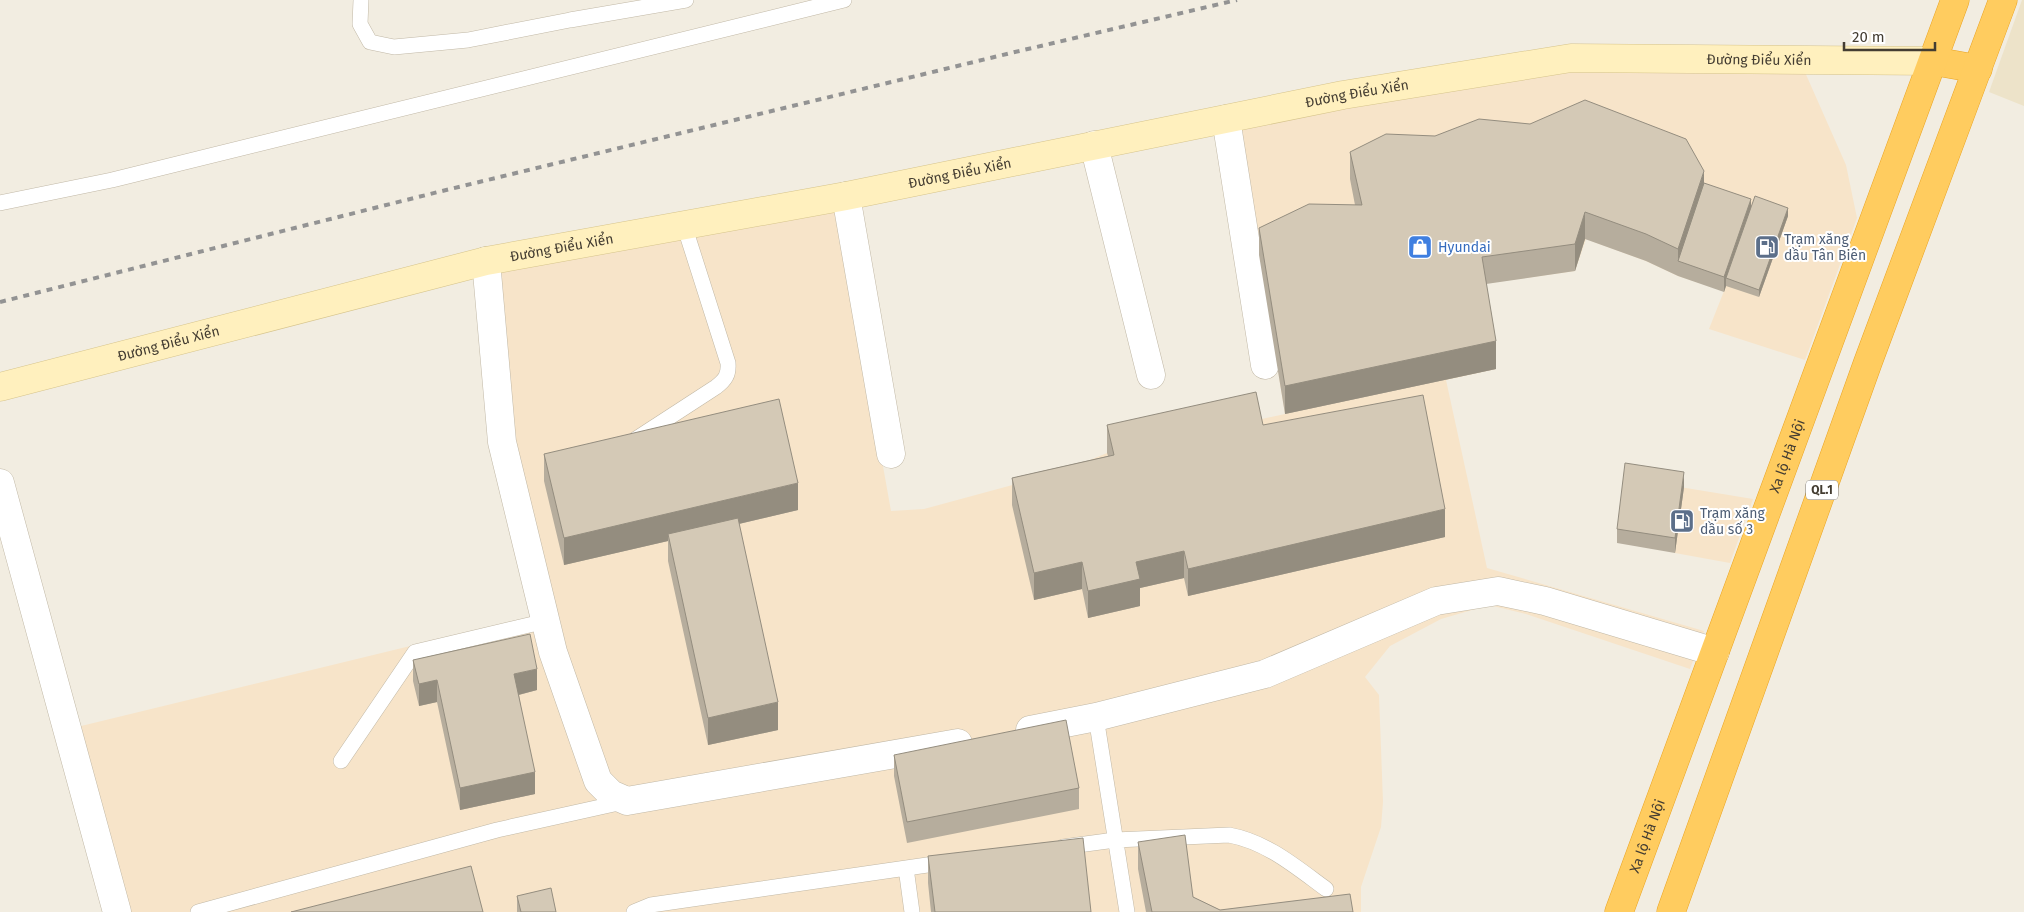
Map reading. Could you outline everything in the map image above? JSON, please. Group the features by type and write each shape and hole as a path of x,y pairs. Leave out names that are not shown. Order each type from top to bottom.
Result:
{"highway":[{"name":"Xa lộ Hà Nội","path":"1619,912 1955,0"},
{"name":"QL.1","path":"1671,912 1868,362 2003,0"},
{"path":"1933,61 1978,69"}],"street":[{"name":"Đường Điểu Xiển","path":"0,387 486,261 846,196 1343,95 1572,58 1933,61"},
{"path":"1226,119 1265,365"},
{"path":"1094,145 1151,375"},
{"path":"846,196 891,454"},
{"path":"486,261 502,442 553,652 598,781 611,794 627,801 980,738"},
{"path":"0,482 117,912"},
{"path":"1009,733 1096,718 1265,674 1436,600 1498,591 1546,601 1715,652"}],"lane":[{"path":"361,0 360,24 370,42 394,47 468,40 686,0"},
{"path":"0,203 9,203 122,178 844,0"},
{"path":"621,448 716,387 726,378 728,371 728,363 684,225"},
{"path":"341,761 415,652 546,621"},
{"path":"1096,718 1127,912"},
{"path":"198,912 497,830 627,801"},
{"path":"1049,848 1115,840 1228,835 1247,838 1277,853 1326,889"},
{"path":"634,912 652,905 963,860"},
{"path":"906,868 912,912"}],"shaded area":[{"path":"2022,0 2024,0 2024,106 1989,92"},
{"path":"1572,68 1804,70 1846,165 1857,218 1805,360 1709,329 1724,291 1678,276 1646,261 1586,239 1575,271 1482,284 1496,369 1446,380 1487,568 1704,631 1690,669 1526,614 1489,605 1441,619 1390,646 1365,677 1379,695 1383,802 1381,827 1361,887 1361,912 129,912 77,727 554,611 513,441 497,270 837,208 891,511 924,509 1061,472 1107,453 1285,414 1238,127"},
{"name":"Trạm xăng dầu số 3","path":"1625,478 1753,499 1730,563 1675,553"}],"building":[{"path":"1585,100 1686,139 1704,171 1678,249 1646,234 1585,212 1575,244 1482,257 1496,341 1285,386 1259,228 1309,204 1362,205 1350,152 1386,134 1435,136 1479,119 1530,124"},
{"path":"1704,183 1751,199 1724,277 1678,261"},
{"path":"1755,196 1788,208 1759,290 1726,278"},
{"path":"1256,392 1263,425 1423,395 1445,509 1188,569 1184,551 1136,562 1140,579 1088,591 1082,562 1034,573 1012,478 1114,455 1107,425"},
{"path":"779,399 798,483 564,538 544,454"},
{"path":"1625,463 1684,472 1675,538 1617,529"},
{"path":"738,518 778,702 708,718 668,534"},
{"path":"530,634 537,669 514,674 535,772 460,788 437,680 419,684 413,660"},
{"path":"1066,720 1079,788 907,822 894,755"},
{"path":"1185,835 1193,897 1220,910 1350,894 1353,912 1152,912 1138,842"},
{"path":"1083,838 1091,912 935,912 928,856"},
{"path":"471,866 483,912 291,912"},
{"path":"551,888 556,912 521,912 517,896"}],"railway":[{"path":"0,302 442,191 1237,0"}],"place":[{"name":"Hyundai","path":"1420,247"},
{"name":"Trạm xăng dầu Tân Biên","path":"1767,247"},
{"name":"Trạm xăng dầu số 3","path":"1682,521"}]}
